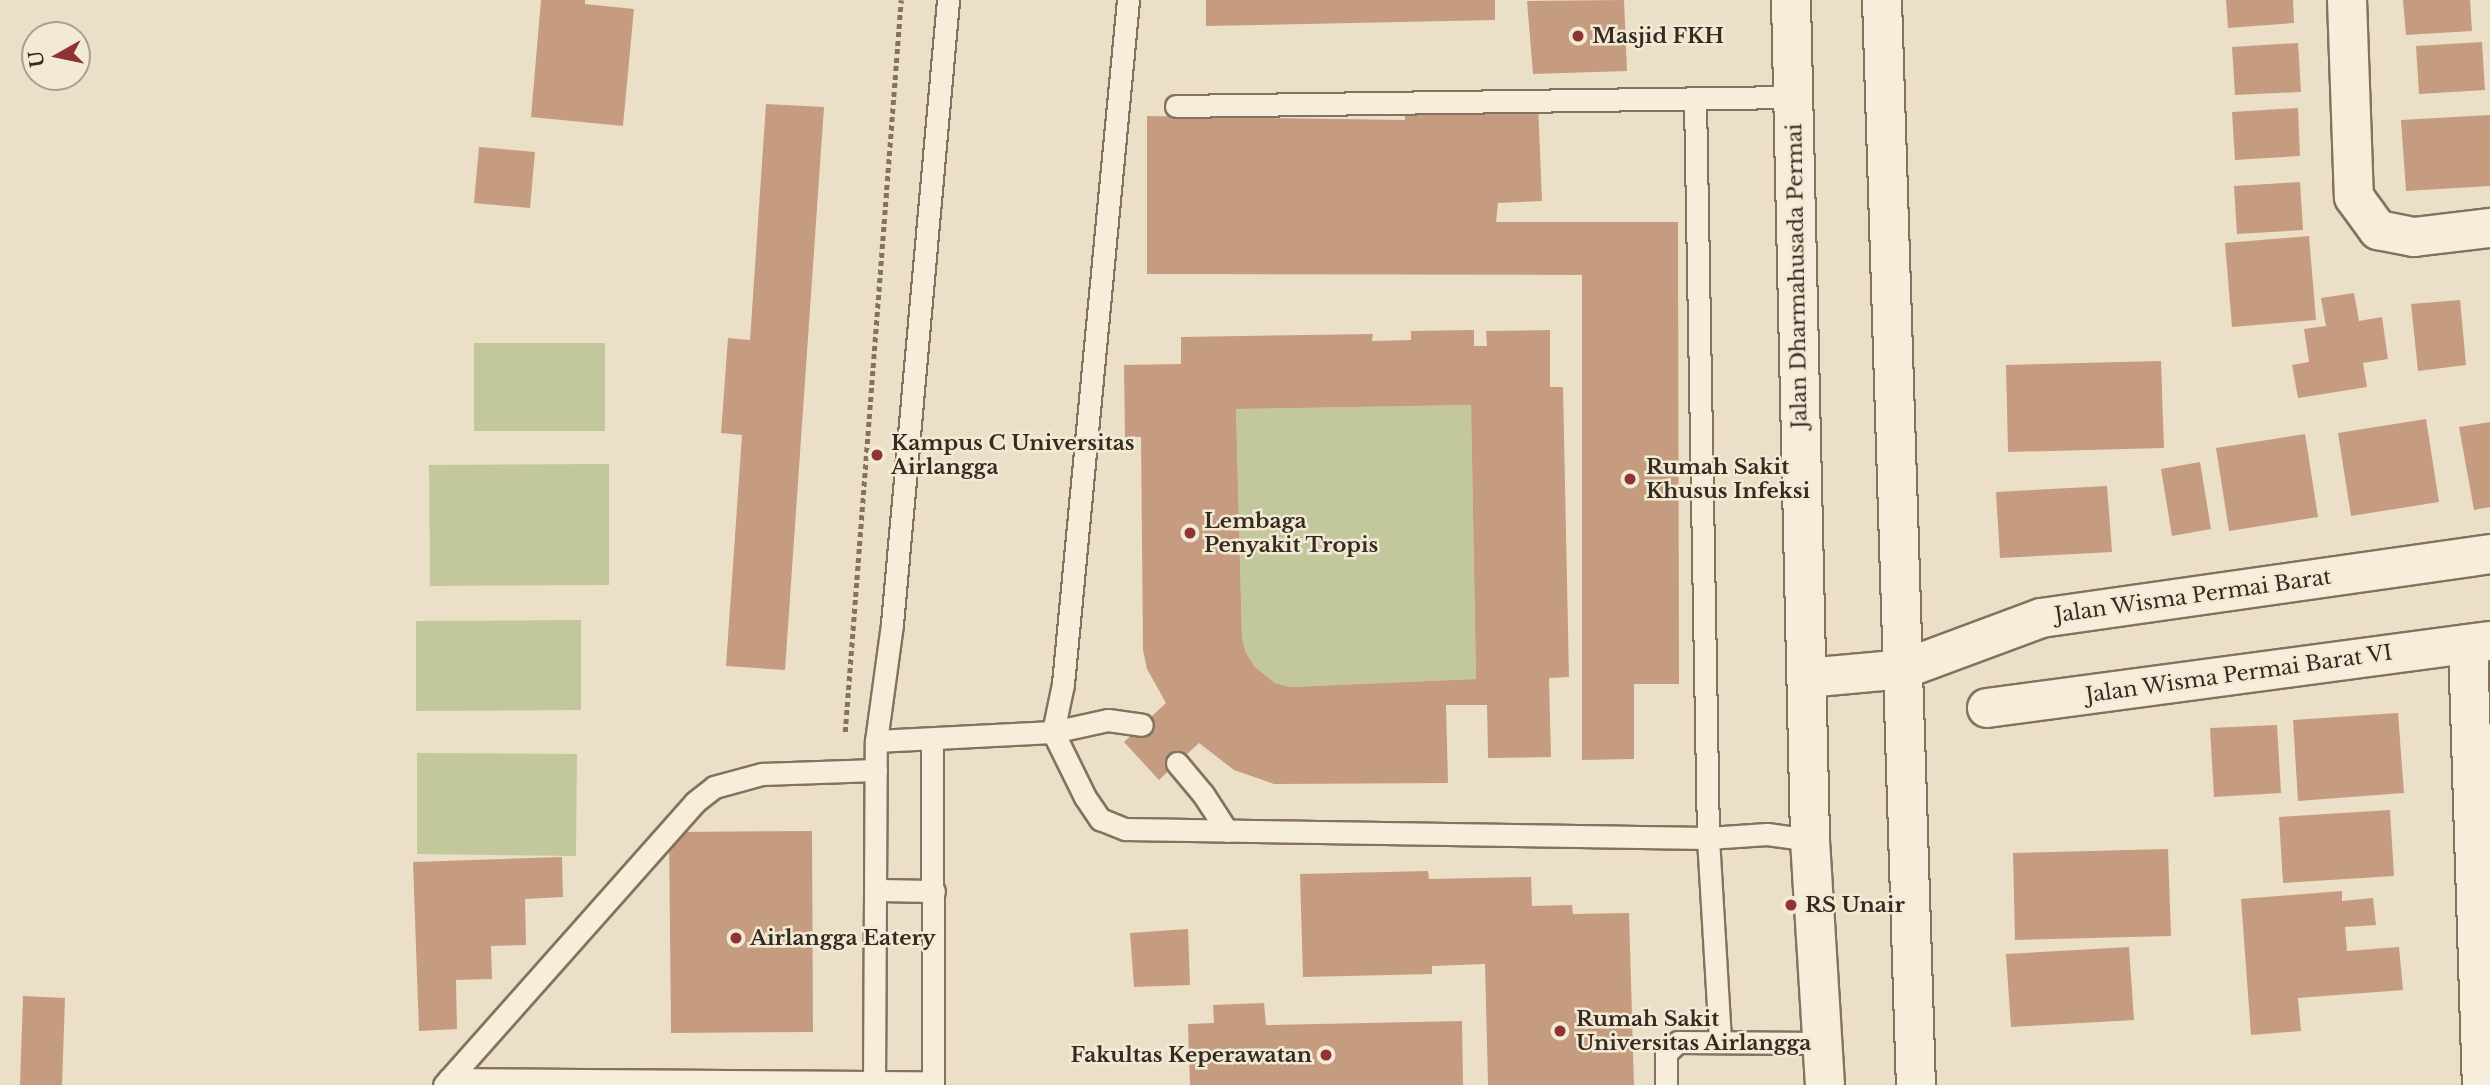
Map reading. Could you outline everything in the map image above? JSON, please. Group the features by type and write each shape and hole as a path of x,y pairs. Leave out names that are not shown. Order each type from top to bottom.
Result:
{"street":[{"name":"Jalan Dharmahusada Permai","path":"1791,0 1810,840 1825,1085"},
{"path":"1882,0 1916,1085"},
{"path":"2347,0 2354,197 2378,230 2414,237 2490,228"},
{"name":"Jalan Wisma Permai Barat","path":"1904,669 2041,618 2490,554"},
{"path":"2479,642 2484,982 2482,1085"},
{"name":"Jalan Wisma Permai Barat VI","path":"1987,708 2479,642"},
{"path":"1806,678 1904,669"}],"lane":[{"path":"874,1084 876,741 893,610 948,0"},
{"path":"1128,0 1063,684 1053,732 1085,797 1100,819 1125,830 1708,838 1767,834 1810,840"},
{"path":"1176,106 1793,97"},
{"path":"1695,99 1708,838 1720,1042"},
{"path":"876,741 1053,732 1108,720 1142,725"},
{"path":"447,1082 933,1083 932,740"},
{"path":"1177,763 1203,794 1227,831"},
{"path":"447,1082 695,802 714,788 762,774 876,770"},
{"path":"877,890 934,891"},
{"path":"1666,1085 1666,1053 1678,1042 1824,1043"}],"path":[{"path":"876,741 844,736 901,0"}],"green space":[{"path":"474,343 605,343 605,431 474,431"},
{"path":"1471,405 1476,679 1290,687 1275,683 1255,667 1246,653 1242,638 1236,409"},
{"path":"609,464 609,585 430,586 429,465"},
{"path":"581,620 581,710 416,711 416,621"},
{"path":"417,753 577,754 576,856 417,854"}],"building":[{"path":"541,0 585,0 585,4 634,9 623,126 531,117"},
{"path":"1206,0 1495,0 1495,20 1206,26"},
{"name":"Masjid FKH","path":"1624,0 1627,71 1533,74 1527,1"},
{"path":"2226,0 2293,0 2294,23 2228,28"},
{"path":"2403,0 2470,0 2472,31 2406,35"},
{"path":"2482,42 2485,90 2419,94 2416,46"},
{"path":"2298,43 2301,92 2235,95 2232,47"},
{"path":"766,104 824,107 785,670 726,666 742,435 721,433 728,338 750,340"},
{"name":"Rumah Sakit Khusus Infeksi","path":"1538,104 1542,201 1498,203 1496,222 1678,222 1679,684 1634,684 1634,759 1582,760 1582,275 1147,274 1147,116 1405,120 1405,110"},
{"path":"2298,108 2300,156 2235,160 2232,112"},
{"path":"2490,115 2490,186 2406,191 2401,120"},
{"path":"479,147 535,152 530,208 474,203"},
{"path":"2300,182 2303,230 2237,234 2234,186"},
{"path":"2309,236 2316,320 2232,327 2225,243"},
{"path":"2354,293 2359,321 2382,317 2388,359 2363,363 2367,387 2298,398 2292,365 2309,362 2304,329 2326,326 2321,298"},
{"path":"2460,300 2466,365 2418,371 2411,304"},
{"name":"Lembaga Penyakit Tropis","path":"1474,330 1474,346 1487,346 1486,331 1550,330 1550,387 1563,387 1569,677 1549,678 1551,757 1488,758 1487,705 1446,705 1448,783 1274,784 1234,770 1199,743 1159,780 1124,742 1166,703 1147,669 1143,650 1141,437 1125,437 1124,365 1181,364 1181,337 1373,334 1372,341 1411,340 1411,331","holes":["1471,405 1476,679 1290,687 1275,683 1255,667 1246,653 1242,638 1236,409"]},
{"path":"2161,361 2164,448 2008,452 2006,365"},
{"path":"2426,419 2439,502 2351,516 2338,433"},
{"path":"2490,422 2490,507 2474,510 2459,427"},
{"path":"2305,434 2318,517 2229,531 2216,448"},
{"path":"2200,462 2211,529 2172,536 2161,469"},
{"path":"2107,486 2112,552 2000,558 1996,492"},
{"path":"2398,713 2404,793 2298,801 2293,720"},
{"path":"2277,725 2281,793 2214,797 2210,728"},
{"path":"2390,810 2394,876 2283,883 2279,817"},
{"path":"812,831 813,1032 671,1033 669,832"},
{"path":"2168,849 2171,936 2015,940 2013,853"},
{"path":"562,857 563,897 525,899 526,945 491,946 492,979 456,980 457,1029 419,1031 413,862"},
{"name":"Rumah Sakit Universitas Airlangga","path":"1428,871 1429,879 1531,877 1532,906 1572,905 1573,914 1629,913 1634,1085 1488,1085 1485,964 1432,966 1432,974 1303,977 1300,874"},
{"path":"2342,891 2342,901 2373,898 2376,925 2345,927 2347,951 2399,947 2403,990 2298,998 2301,1031 2251,1035 2241,899"},
{"path":"1188,929 1190,985 1134,987 1130,933"},
{"path":"2129,947 2134,1020 2011,1027 2006,954"},
{"path":"23,996 65,998 62,1085 20,1085"},
{"name":"Fakultas Keperawatan","path":"1264,1003 1266,1025 1462,1021 1463,1085 1190,1085 1188,1024 1214,1023 1213,1005"}],"place":[{"name":"Masjid FKH","path":"1578,36"},
{"name":"Kampus C Universitas Airlangga","path":"877,455"},
{"name":"Rumah Sakit Khusus Infeksi","path":"1630,479"},
{"name":"Lembaga Penyakit Tropis","path":"1190,533"},
{"name":"RS Unair","path":"1791,905"},
{"name":"Airlangga Eatery","path":"736,938"},
{"name":"Rumah Sakit Universitas Airlangga","path":"1560,1031"},
{"name":"Fakultas Keperawatan","path":"1326,1055"}]}
